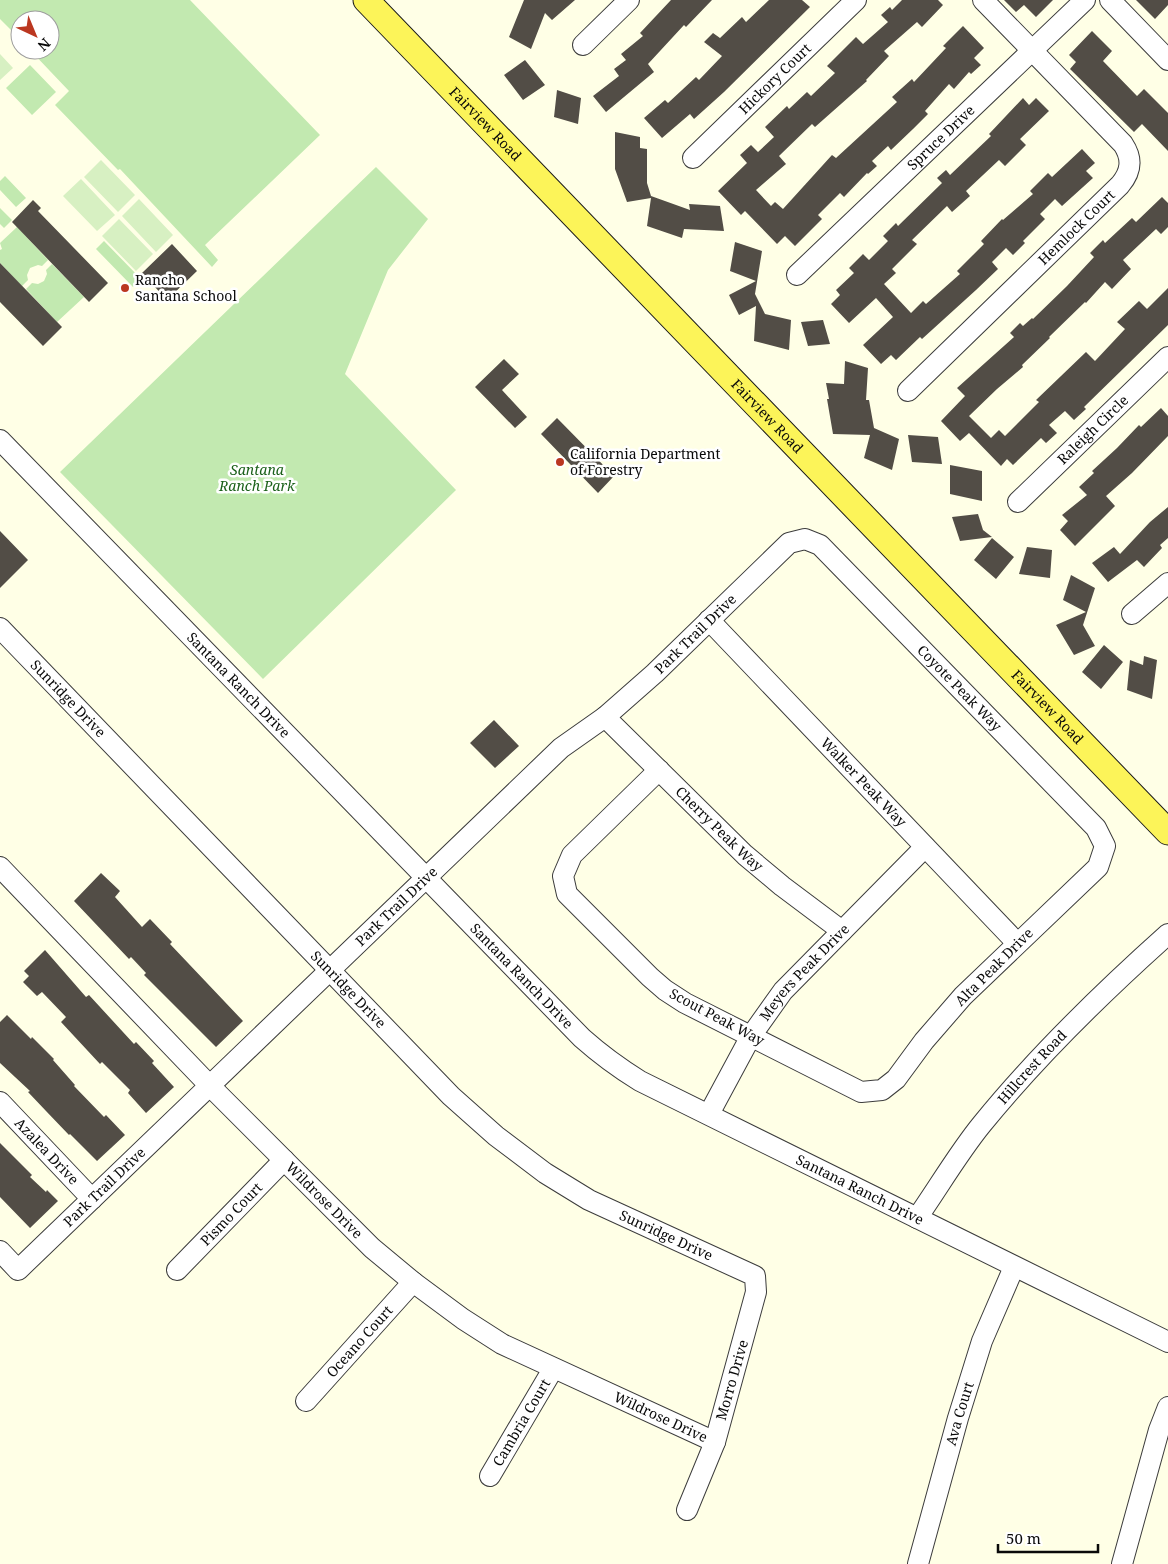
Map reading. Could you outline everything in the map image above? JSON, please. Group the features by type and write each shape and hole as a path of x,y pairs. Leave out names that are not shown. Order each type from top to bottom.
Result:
{"main road":[{"name":"Fairview Road","path":"366,0 1168,832"}],"street":[{"path":"583,46 629,0"},
{"name":"Hickory Court","path":"693,158 856,0"},
{"path":"983,0 1032,51"},
{"name":"Spruce Drive","path":"797,275 1085,0"},
{"path":"1110,0 1168,60"},
{"name":"Hemlock Court","path":"908,391 1120,185 1129,171 1130,160 1123,144 1032,51"},
{"name":"Raleigh Circle","path":"1018,502 1168,357"},
{"name":"Santana Ranch Drive","path":"0,440 582,1038 617,1067 640,1081 1168,1342"},
{"name":"Park Trail Drive","path":"0,1251 18,1270 560,748 604,717 655,673 788,543 804,539"},
{"name":"Coyote Peak Way","path":"804,539 820,545 1096,828 1105,846"},
{"path":"1132,614 1168,583"},
{"name":"Walker Peak Way","path":"709,620 1017,944"},
{"name":"Sunridge Drive","path":"0,628 451,1096 496,1136 544,1173 590,1200 754,1276"},
{"name":"Cherry Peak Way","path":"604,717 745,855 782,886 842,931"},
{"name":"Scout Peak Way","path":"659,770 572,855 563,876 567,894 666,990 685,1003 861,1092 882,1090"},
{"name":"Alta Peak Drive","path":"882,1090 896,1079 924,1041 963,996 1098,867 1105,846"},
{"name":"Meyers Peak Drive","path":"709,1114 751,1036 782,991 925,847"},
{"name":"Wildrose Drive","path":"0,867 210,1086 372,1248 414,1282 463,1319 502,1344 714,1442"},
{"name":"Hillcrest Road","path":"918,1218 981,1126 1028,1071 1111,987 1168,934"},
{"name":"Azalea Drive","path":"0,1102 92,1199"},
{"name":"Pismo Court","path":"177,1270 284,1160"},
{"name":"Ava Court","path":"918,1564 958,1418 982,1341 1014,1267"},
{"name":"Morro Drive","path":"687,1510 714,1442 756,1292 754,1276"},
{"name":"Oceano Court","path":"306,1401 414,1282"},
{"name":"Cambria Court","path":"490,1476 553,1369"},
{"path":"1122,1564 1159,1430 1168,1407"}],"green space":[{"path":"0,0 190,0 320,135 205,245 218,260 212,267 120,169 118,170 55,105 69,91 40,60 60,60 60,10 10,10 10,29 0,19"},
{"path":"0,54 13,68 0,80"},
{"path":"30,65 56,92 32,115 6,88"},
{"path":"101,160 135,195 118,212 84,177"},
{"name":"Santana Ranch Park","path":"376,167 428,219 388,270 345,374 456,490 263,679 60,472"},
{"path":"5,176 26,198 16,207 0,190 0,181"},
{"path":"81,179 115,215 97,231 63,196"},
{"path":"139,199 173,235 156,252 122,216"},
{"path":"0,208 12,220 4,228 0,224"},
{"path":"119,219 153,254 136,271 102,236"},
{"path":"17,227 48,260 42,266 38,265 30,268 27,275 28,280 22,286 0,263 0,250 2,249 0,243"},
{"path":"104,241 141,279 133,287 96,249"},
{"path":"52,264 84,297 57,322 26,289 32,283 38,284 44,281 47,274 46,270"}],"building":[{"path":"524,0 575,0 552,20 545,13 531,49 509,37"},
{"path":"671,0 712,0 686,27 684,25 648,64 654,72 606,112 593,96 619,76 614,69 626,60 621,54 643,36 640,33"},
{"path":"769,0 802,0 810,7 694,119 690,114 662,138 644,118 665,100 668,103 696,77 699,80 722,56 704,42 713,33 720,38 742,17 746,22"},
{"path":"902,0 938,0 943,5 922,27 917,22 884,51 889,56 867,81 815,127 812,124 779,156 786,164 756,190 771,206 775,202 783,209 832,155 836,158 897,102 892,97 912,79 914,82 946,48 943,46 963,26 984,48 974,58 981,65 971,74 969,72 954,89 949,84 925,111 928,114 891,150 888,146 872,161 877,166 867,173 844,197 840,193 818,215 822,219 795,246 785,236 777,244 745,211 741,215 718,191 747,163 740,155 751,145 758,152 774,137 765,127 787,106 789,109 807,92 811,96 835,73 827,66 856,37 863,44 888,22 881,15 890,7 892,10"},
{"path":"1004,0 1053,0 1036,17 1024,5 1016,12"},
{"path":"1136,0 1168,0 1168,5 1155,19"},
{"path":"1092,31 1112,51 1103,61 1137,96 1144,89 1168,113 1168,151 1142,124 1134,132 1070,69 1076,62 1069,55"},
{"path":"525,60 545,85 523,100 504,75"},
{"path":"557,90 581,98 578,124 554,117"},
{"path":"1023,98 1029,105 1036,98 1049,111 1020,139 1026,145 1005,166 999,160 966,191 970,196 952,212 947,206 912,240 917,244 892,269 896,273 884,284 911,313 923,301 926,304 960,274 957,271 984,244 981,241 1002,219 1033,194 1030,191 1048,173 1052,177 1082,149 1095,163 1086,171 1093,178 1062,206 1055,199 1040,214 1045,219 1023,241 1025,243 1013,255 1006,248 992,262 998,269 976,290 922,339 920,337 896,360 891,355 881,364 863,345 893,317 876,298 849,323 831,304 840,295 836,290 854,273 849,268 863,254 869,260 888,241 883,236 896,223 898,226 942,183 937,178 946,170 950,175 991,136 989,134"},
{"path":"615,132 640,137 640,148 647,149 647,183 651,196 690,210 689,204 720,206 724,231 684,229 682,238 647,226 651,198 627,202 615,169"},
{"path":"1162,197 1168,203 1168,227 1161,234 1156,229 1123,260 1131,269 1112,289 1105,282 1086,303 1049,337 1022,365 1023,367 969,416 991,438 999,430 1005,436 1039,402 1036,400 1086,352 1095,361 1125,329 1117,322 1139,301 1147,309 1168,288 1168,325 1084,407 1086,409 1074,420 1065,411 1049,425 1057,433 1046,443 1041,438 1013,465 1007,459 1001,466 969,433 960,441 941,421 965,396 957,388 1014,337 1010,333 1020,323 1023,326 1033,319 1067,286 1094,257 1090,253 1103,240 1105,243 1132,218 1136,222"},
{"path":"33,200 41,208 38,211 108,283 89,302 12,222"},
{"path":"735,242 762,251 755,294 765,314 791,320 789,350 754,341 756,306 739,315 729,295 756,281 730,271"},
{"path":"172,244 197,271 167,300 142,273"},
{"path":"0,263 62,327 43,346 0,302"},
{"path":"823,320 830,344 808,346 801,322"},
{"path":"504,359 519,374 502,390 527,417 515,428 475,387"},
{"path":"845,361 868,368 866,400 869,400 874,428 899,439 892,470 864,458 870,435 833,434 826,383 844,384"},
{"path":"1161,408 1168,416 1168,436 1132,473 1106,496 1115,506 1075,546 1060,530 1068,521 1062,515 1087,495 1079,487 1094,473 1092,471 1139,425 1141,427"},
{"path":"557,418 614,476 598,493 541,434"},
{"path":"908,435 938,437 942,464 912,462"},
{"path":"950,465 982,471 982,501 950,494"},
{"path":"1168,507 1168,538 1160,545 1162,548 1144,567 1137,560 1108,582 1092,563 1114,547 1120,554 1150,522"},
{"path":"978,514 983,530 992,537 960,541 952,517"},
{"path":"0,531 28,560 0,588"},
{"path":"992,538 1014,557 996,579 974,560"},
{"path":"1027,547 1052,550 1050,578 1019,574"},
{"path":"1071,575 1095,588 1083,625 1095,646 1074,655 1056,625 1086,612 1063,600"},
{"path":"1104,645 1123,662 1101,689 1082,672"},
{"path":"1144,656 1157,660 1152,699 1127,690 1130,660 1143,665"},
{"path":"494,720 519,746 495,768 470,743"},
{"path":"101,873 120,891 115,897 142,927 150,919 172,942 170,944 243,1021 216,1047 144,975 146,973 131,957 129,959 74,901"},
{"path":"45,950 86,997 89,995 134,1044 136,1042 154,1061 152,1063 174,1087 146,1113 128,1093 130,1090 102,1062 100,1064 61,1022 66,1017 42,992 37,996 23,982 29,976 24,971"},
{"path":"7,1015 54,1059 74,1086 104,1117 106,1115 125,1135 97,1161 46,1111 28,1092 30,1091 0,1063 0,1022"},
{"path":"0,1143 32,1175 30,1177 58,1201 30,1228 0,1197"}],"place":[{"name":"Rancho Santana School","path":"125,288"},
{"name":"California Department of Forestry","path":"560,462"}]}
